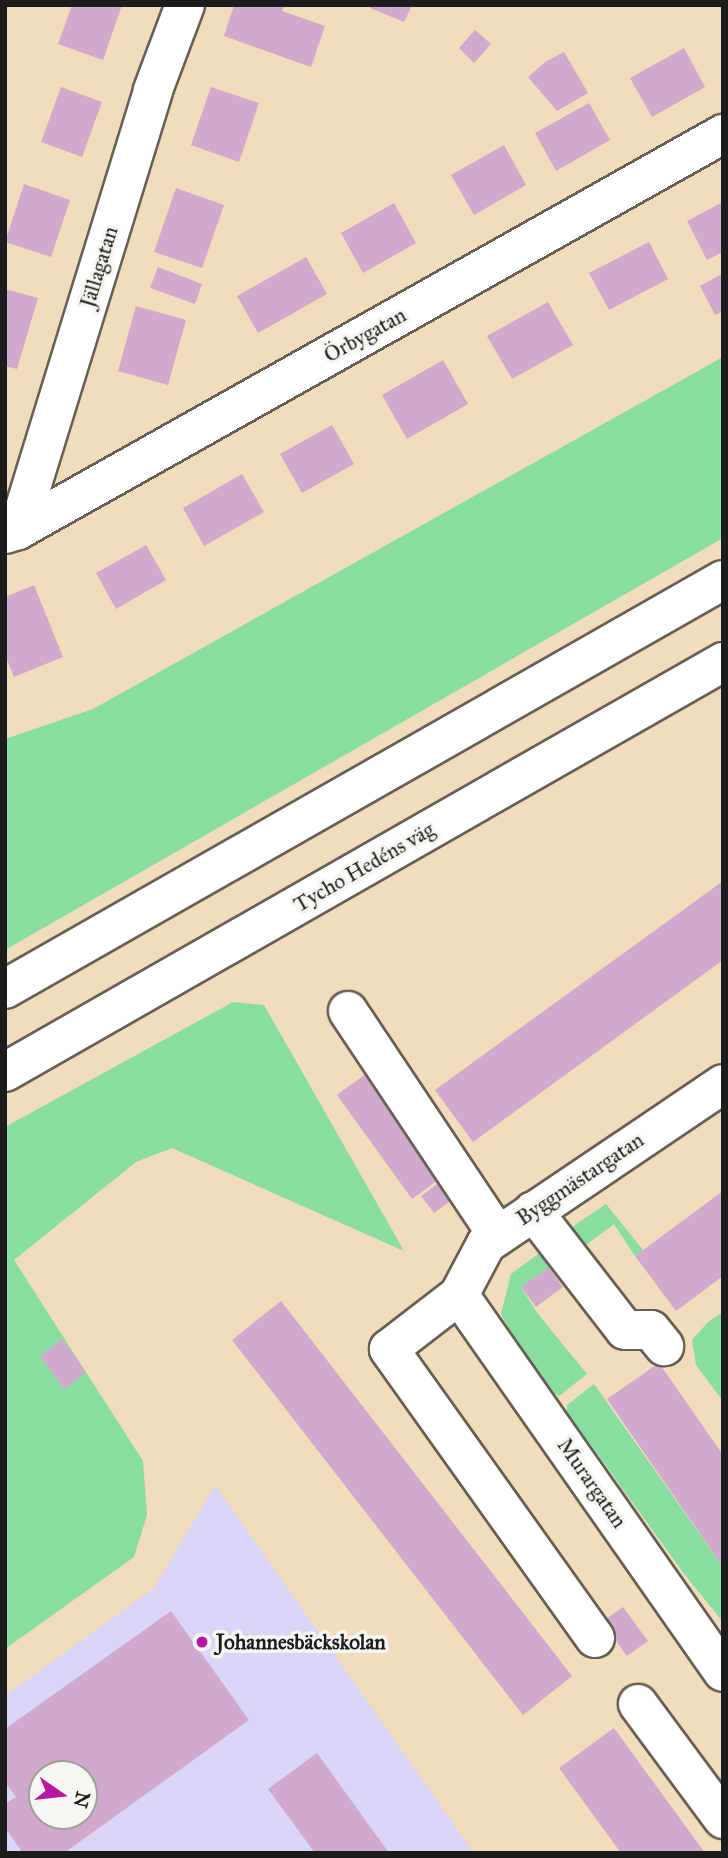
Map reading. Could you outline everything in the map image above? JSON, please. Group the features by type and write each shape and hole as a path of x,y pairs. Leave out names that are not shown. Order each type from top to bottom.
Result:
{"street":[{"name":"Jällagatan","path":"12,532 153,90 185,5"},
{"name":"Örbygatan","path":"12,532 723,134"},
{"path":"5,989 723,580"},
{"name":"Tycho Hedéns väg","path":"5,1072 723,662"},
{"path":"348,1011 498,1236"},
{"name":"Byggmästargatan","path":"459,1295 486,1244 723,1084"},
{"path":"533,1211 625,1330 650,1330 664,1346"},
{"path":"459,1295 389,1349 594,1638"},
{"name":"Murargatan","path":"459,1295 723,1672"},
{"path":"638,1704 723,1819"}],"shaded area":[{"name":"Johannesbäckskolan","path":"215,1485 474,1853 5,1853 5,1696 154,1588"}],"green space":[{"path":"723,357 723,538 5,950 5,739 93,709"},
{"path":"233,1002 264,1005 404,1251 172,1148 136,1162 14,1260 143,1461 147,1515 134,1557 5,1649 5,1127"},
{"path":"606,1204 643,1250 635,1256 614,1224 574,1254 560,1235"},
{"path":"542,1251 552,1266 521,1287 538,1314 587,1374 559,1396 513,1338 501,1314 511,1274"},
{"path":"723,1312 723,1401 696,1365 692,1340 708,1322"},
{"path":"594,1384 723,1567 723,1622 685,1575 567,1412 567,1405"}],"building":[{"path":"72,5 122,5 103,60 58,44"},
{"path":"234,5 284,5 282,11 325,26 311,67 224,36"},
{"path":"371,5 412,5 404,22 370,8"},
{"path":"475,30 491,44 474,63 459,48"},
{"path":"684,48 705,87 652,117 630,78"},
{"path":"564,52 588,93 557,111 528,77 545,62"},
{"path":"61,87 102,102 82,157 41,142"},
{"path":"211,87 259,103 239,162 191,145"},
{"path":"589,103 610,140 556,171 535,133"},
{"path":"504,145 526,185 474,215 451,175"},
{"path":"24,184 70,200 51,257 5,242"},
{"path":"176,188 224,205 202,268 154,252"},
{"path":"723,202 723,252 707,260 687,221"},
{"path":"394,203 416,243 363,273 341,233"},
{"path":"649,242 668,279 609,310 589,273"},
{"path":"306,257 327,294 258,333 237,296"},
{"path":"158,267 202,284 195,304 150,288"},
{"path":"722,274 723,311 715,315 700,286"},
{"path":"5,289 38,298 17,369 5,366"},
{"path":"548,302 573,345 512,379 487,336"},
{"path":"136,306 186,320 168,385 118,371"},
{"path":"443,360 468,404 407,439 382,395"},
{"path":"332,425 354,464 302,493 280,454"},
{"path":"242,474 264,512 204,546 183,508"},
{"path":"146,545 166,580 116,609 96,573"},
{"path":"34,585 63,657 14,677 5,655 5,597"},
{"path":"723,881 723,960 473,1142 435,1090"},
{"path":"367,1073 442,1177 412,1199 337,1095"},
{"path":"440,1182 453,1199 434,1213 421,1196"},
{"path":"723,1191 723,1276 676,1311 635,1256"},
{"path":"549,1267 563,1287 536,1307 521,1287"},
{"path":"281,1301 572,1676 523,1715 232,1340"},
{"path":"62,1339 86,1372 64,1389 40,1356"},
{"path":"659,1363 723,1455 723,1567 607,1399"},
{"path":"623,1607 648,1641 627,1656 602,1622"},
{"path":"171,1611 249,1720 98,1829 98,1760 28,1760 28,1830 96,1830 64,1853 23,1853 5,1828 5,1804 16,1797 5,1782 5,1729"},
{"path":"614,1728 705,1853 621,1853 559,1768"},
{"path":"317,1753 389,1853 315,1853 268,1789"}],"place":[{"name":"Johannesbäckskolan","path":"202,1642"}]}
